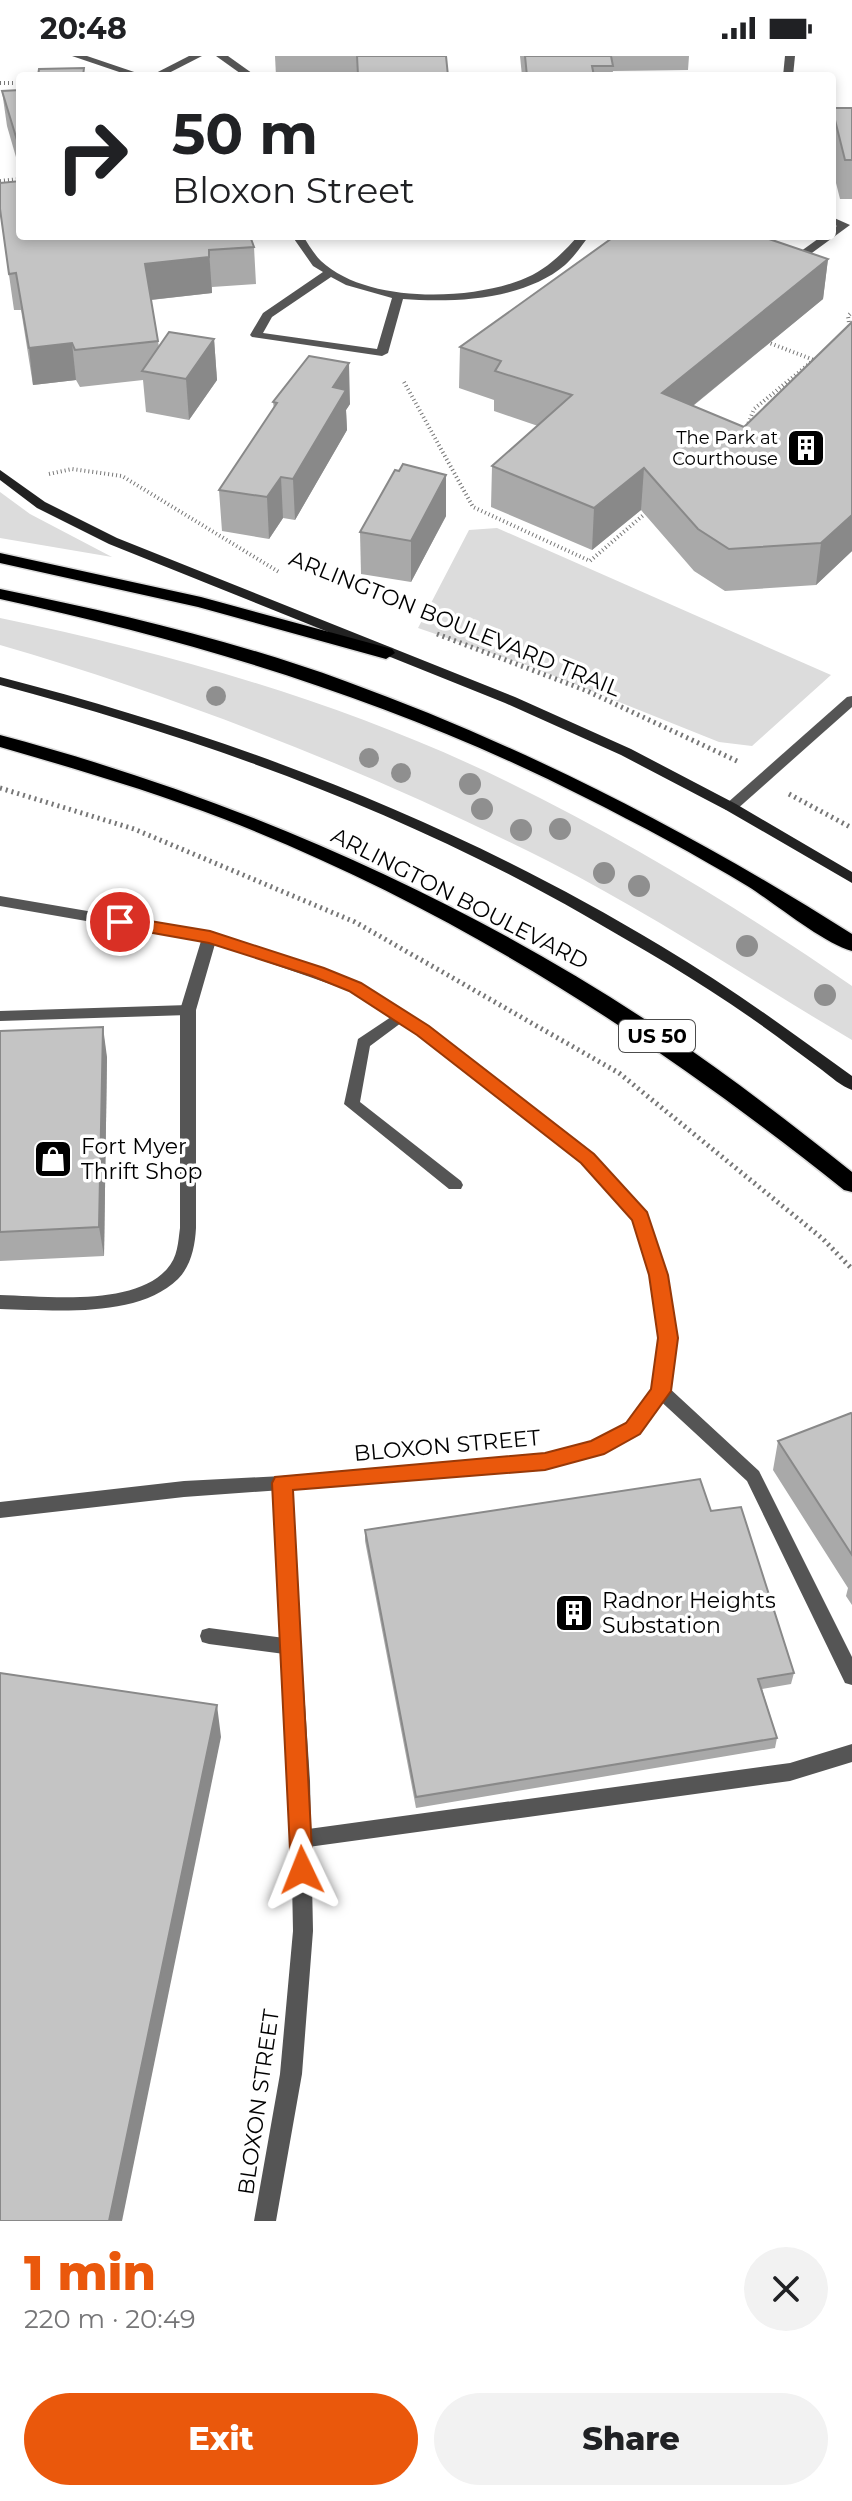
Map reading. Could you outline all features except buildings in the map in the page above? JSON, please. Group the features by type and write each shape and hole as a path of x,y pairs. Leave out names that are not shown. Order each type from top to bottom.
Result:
{"highway":[{"path":"0,558 187,598 386,653"},
{"path":"0,594 96,614 234,651 433,720 568,779 633,812 754,880 852,944"},
{"name":"ARLINGTON BOULEVARD","path":"0,741 108,772 228,813 368,873 498,939 615,1008 679,1051 852,1184"}],"main road":[{"path":"0,474 41,505 113,541 558,721 683,780 852,878"},
{"path":"0,681 100,707 216,745 343,792 453,841 586,910 703,979 852,1084"}],"street":[{"path":"77,56 128,72"},
{"path":"163,72 197,56"},
{"path":"221,56 245,72"},
{"path":"836,222 845,225 836,231"},
{"path":"300,240 311,257 329,273 398,295 431,298 481,297 519,287 544,276 566,261 581,240"},
{"path":"801,256 823,240"},
{"path":"329,273 267,315 256,335 382,353 398,295"},
{"path":"731,807 852,700"},
{"name":"BLOXON STREET","path":"0,901 210,937 355,987 400,1016 588,1159 640,1217 659,1275 668,1338 661,1391 633,1428 596,1448 545,1461 282,1483 303,1931 292,2058 265,2221"},
{"path":"0,1302 114,1301 149,1291 173,1273 184,1254 188,1228 188,1010 210,937"},
{"path":"0,1016 188,1010"},
{"path":"400,1016 363,1043 352,1104 455,1185"},
{"path":"661,1391 753,1476 852,1677"},
{"path":"0,1510 184,1489 282,1483"},
{"path":"209,1636 292,1647"},
{"path":"301,1839 790,1772 852,1753"}],"path":[{"path":"850,330 848,316 852,312"},
{"path":"760,340 827,364"},
{"path":"737,435 749,425 754,409 826,350"},
{"path":"404,382 473,507 590,561 658,503"},
{"name":"ARLINGTON BOULEVARD TRAIL","path":"37,477 72,469 122,476 282,573"},
{"name":"ARLINGTON BOULEVARD TRAIL","path":"432,633 543,672 734,759"},
{"path":"0,788 134,829 355,922 619,1073 823,1239 852,1269"},
{"path":"796,799 852,828"}],"shaded area":[{"path":"0,492 30,514 112,557 0,538"},
{"path":"497,528 831,675 752,746 719,742 529,666 418,628 469,530"},
{"path":"0,618 129,648 259,684 386,729 508,782 684,878 852,986 852,1040 665,926 550,862 417,799 280,741 141,690 0,645"}],"place":[{"name":"The Park at Courthouse","path":"806,448"},
{"name":"Fort Myer Thrift Shop","path":"53,1159"},
{"name":"Radnor Heights Substation","path":"574,1613"}],"route":[{"path":"120,922 210,937 318,972 355,987 423,1031 588,1159 640,1217 659,1275 668,1338 661,1391 633,1428 596,1448 545,1461 282,1483 300,1781 302,1870"}]}
